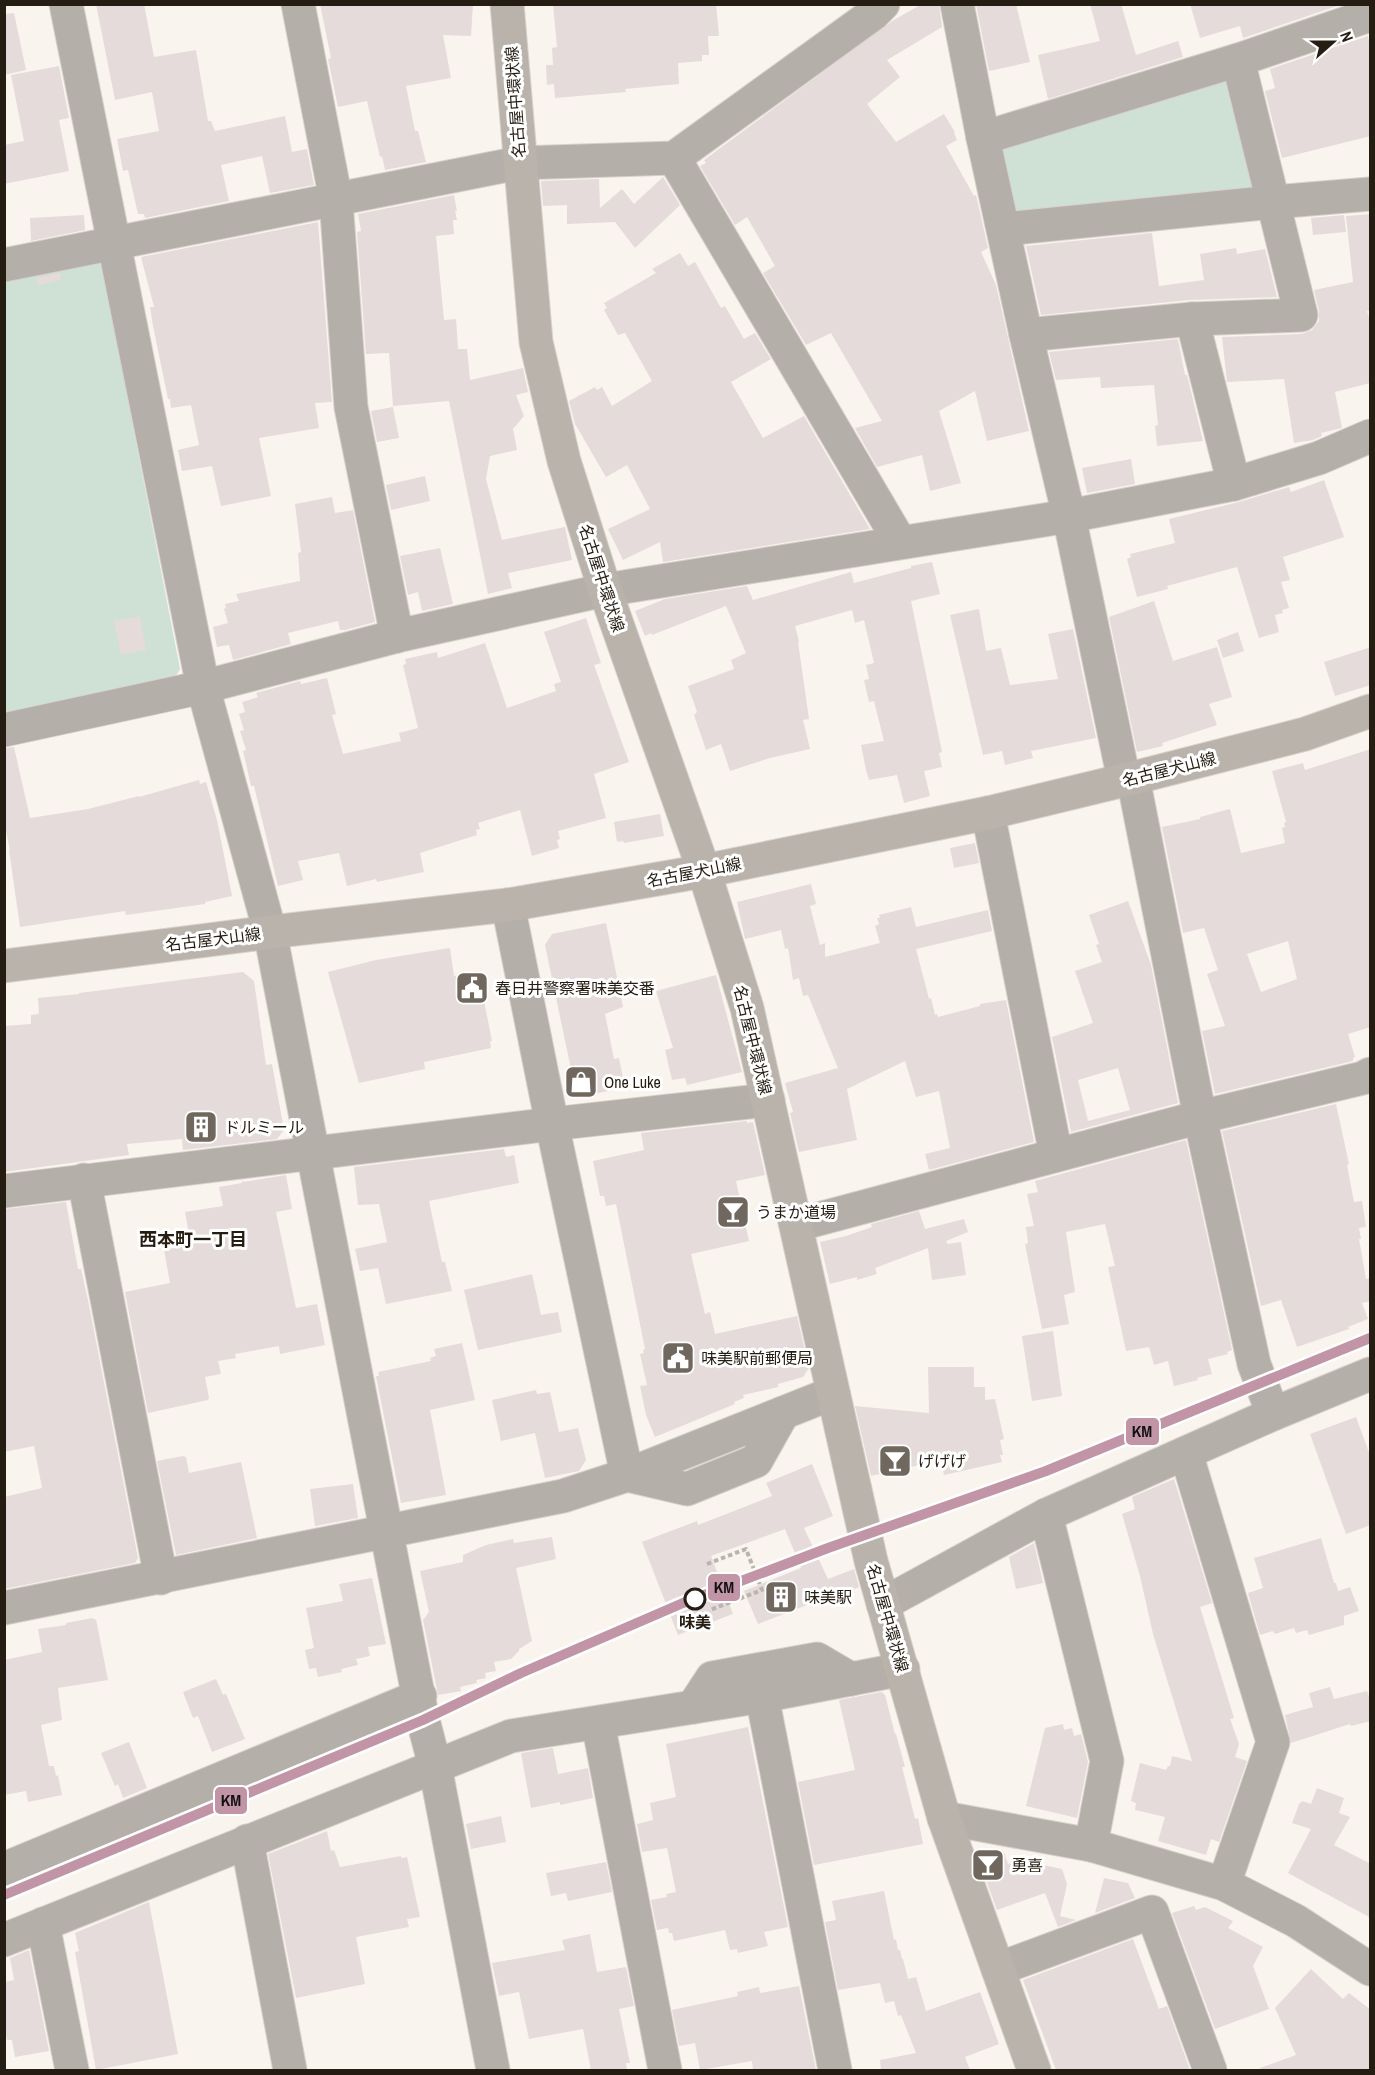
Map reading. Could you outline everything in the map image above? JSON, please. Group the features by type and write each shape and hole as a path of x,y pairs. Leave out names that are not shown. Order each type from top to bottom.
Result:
{"main road":[{"name":"名古屋中環状線","path":"507,4 536,342 564,460 605,590 704,871 747,1008 871,1561 944,1818 1034,2070"},
{"name":"名古屋犬山線","path":"4,966 270,932 508,906 704,871 988,813 1305,734 1371,711"}],"street":[{"path":"66,4 203,687 270,932 493,2070"},
{"path":"298,4 336,200 351,407 397,636"},
{"path":"957,4 983,138 1026,335 1129,779 1254,1364 1273,1414"},
{"path":"4,265 519,163 674,158 874,8"},
{"path":"983,138 1238,60 1371,15"},
{"path":"1026,335 1192,319 1301,315 1238,60"},
{"path":"674,158 900,542"},
{"path":"1004,229 1371,194"},
{"path":"1192,319 1234,484"},
{"path":"4,730 203,687 397,636 605,590 1069,516 1234,484 1319,459 1371,436"},
{"path":"988,813 1056,1155"},
{"path":"508,906 627,1475"},
{"path":"796,1225 1200,1117 1363,1078 1371,1074"},
{"path":"4,1191 768,1100"},
{"path":"84,1180 161,1578"},
{"path":"883,1604 1046,1515 1273,1414 1371,1374"},
{"path":"4,1608 388,1533 563,1496 627,1475 832,1393"},
{"path":"1186,1453 1273,1742 1224,1884"},
{"path":"1046,1515 1107,1761 1090,1845"},
{"path":"693,1707 712,1678 817,1659 851,1679"},
{"path":"4,1940 511,1736 762,1696 903,1669"},
{"path":"4,1869 420,1696"},
{"path":"762,1696 835,2070"},
{"path":"598,1723 665,2070"},
{"path":"944,1818 1090,1845 1224,1884 1296,1921 1371,1969"},
{"path":"247,1842 290,2070"},
{"path":"1171,1868 1152,1912 1210,2070"},
{"path":"998,1969 1152,1912"},
{"path":"43,1924 72,2070"}],"path":[{"path":"707,1564 746,1549 762,1590 710,1610"}],"green space":[{"path":"1227,70 1254,194 1023,217 1011,211 998,150"},
{"path":"94,260 102,266 180,669 174,679 4,720 4,277"}],"building":[{"path":"96,4 144,4 154,57 196,50 208,121 211,121 215,131 285,116 292,152 307,149 314,185 270,193 262,156 221,165 229,201 145,218 144,214 138,214 128,170 123,171 117,139 159,131 152,92 115,100"},
{"path":"320,4 473,4 471,36 443,35 451,78 406,86 415,131 418,131 426,162 385,170 367,101 338,107"},
{"path":"553,4 716,4 719,36 708,36 709,55 702,55 702,61 678,63 679,84 625,89 626,92 555,98 554,84 547,85 546,65 553,65 552,48 557,47"},
{"path":"922,4 939,4 942,27 887,60 900,77 867,104 896,142 944,114 955,132 957,140 946,146 974,196 976,195 988,248 981,252 996,285 1029,431 987,441 975,391 939,411 961,483 930,491 922,455 877,467 855,428 882,421 831,333 806,345 763,273 775,266 747,217 735,225 700,166 706,163 704,160 892,21"},
{"path":"976,4 1016,4 1030,62 989,71"},
{"path":"1090,4 1121,4 1136,55 1178,41 1183,57 1048,99 1038,55 1100,41"},
{"path":"1190,4 1343,4 1243,38 1240,26 1200,38"},
{"path":"14,13 26,70 4,75 4,14"},
{"path":"1368,36 1371,53 1371,136 1282,158 1265,91 1275,88 1270,69"},
{"path":"59,66 69,118 59,120 69,171 4,184 4,145 24,141 11,75"},
{"path":"663,177 680,205 635,248 615,222 567,224 567,205 543,206 541,181 599,179 600,208 622,189 634,204"},
{"path":"454,195 457,220 453,220 454,234 436,236 444,320 456,319 458,349 467,349 470,380 523,368 528,392 516,395 524,416 513,429 517,450 490,456 486,479 502,540 565,527 572,560 508,573 512,588 488,594 449,401 393,406 389,353 366,354 357,232 361,231 358,214"},
{"path":"1371,214 1371,311 1367,311 1371,324 1370,383 1335,392 1342,428 1321,433 1322,436 1313,440 1294,443 1284,379 1227,382 1222,337 1302,334 1312,330 1319,321 1314,290 1353,282 1346,216"},
{"path":"84,215 85,230 31,241 30,218"},
{"path":"1344,215 1346,232 1313,235 1311,218"},
{"path":"318,222 332,402 315,403 319,428 259,438 271,496 221,506 212,466 182,471 178,450 199,445 191,405 171,408 170,399 168,399 150,307 154,307 141,257"},
{"path":"1152,233 1159,286 1204,280 1200,254 1236,248 1237,254 1265,249 1277,297 1190,300 1041,315 1026,246"},
{"path":"680,253 688,266 695,262 721,308 725,306 744,339 755,333 771,359 731,382 763,438 804,416 870,529 663,562 660,542 623,560 608,529 650,509 627,465 606,477 575,424 569,401 595,387 597,390 602,387 612,406 652,381 625,333 618,335 604,310 607,308 604,303 656,273 652,269"},
{"path":"60,273 61,280 38,285 36,278"},
{"path":"1178,339 1203,441 1157,446 1155,426 1158,425 1154,385 1101,388 1100,377 1056,380 1049,352"},
{"path":"393,407 399,438 377,442 371,411"},
{"path":"1131,459 1135,484 1087,493 1082,468"},
{"path":"425,476 430,501 391,510 386,485"},
{"path":"1324,480 1344,537 1283,557 1290,580 1281,582 1289,608 1275,615 1279,632 1259,638 1237,567 1167,586 1168,589 1137,597 1127,559 1131,557 1130,554 1175,543 1169,519 1289,487 1291,492"},
{"path":"332,497 335,513 353,510 375,622 340,630 338,621 288,633 291,644 233,660 229,645 217,647 213,627 228,623 225,604 239,601 236,594 300,581 298,553 301,552 295,504"},
{"path":"440,548 453,604 422,611 418,592 408,595 400,556"},
{"path":"932,562 940,594 911,601 942,752 939,753 942,767 924,771 930,796 904,803 897,775 869,780 866,770 861,745 884,741 874,701 869,702 864,680 869,679 866,665 874,663 864,620 855,623 852,610 795,626 809,719 803,720 810,749 770,758 730,771 721,744 706,750 694,715 697,712 688,686 734,669 731,660 746,653 726,606 645,636 635,611 665,599 747,586 753,600 851,572 854,583"},
{"path":"1154,601 1173,661 1217,647 1232,697 1209,704 1217,725 1162,743 1163,746 1137,752 1109,617"},
{"path":"979,609 986,651 1001,648 1010,685 1058,679 1048,634 1073,629 1096,738 1031,751 1033,758 1005,765 1002,751 983,755 950,615"},
{"path":"140,616 146,650 121,655 114,621"},
{"path":"586,618 601,663 594,665 629,762 594,774 606,818 558,831 559,848 532,856 520,810 478,823 480,829 476,830 477,835 420,853 424,872 347,886 339,853 298,861 303,880 278,886 254,786 251,786 243,751 246,750 240,731 244,730 239,714 245,712 242,702 258,697 256,693 300,681 301,684 327,678 336,714 332,715 343,754 401,741 399,733 418,728 403,665 406,664 405,659 437,652 438,658 485,643 507,708 556,691 554,684 561,682 544,632"},
{"path":"1238,632 1244,651 1223,658 1217,640"},
{"path":"1371,647 1371,685 1335,696 1324,662"},
{"path":"14,747 30,818 88,809 199,780 200,784 206,782 217,820 232,896 205,902 205,904 126,915 125,911 20,927 4,822 4,748"},
{"path":"1371,749 1371,1027 1348,1034 1355,1057 1353,1061 1215,1094 1202,1031 1225,1026 1207,974 1218,970 1204,928 1183,933 1162,827 1200,819 1200,817 1230,809 1241,853 1285,843 1282,828 1285,827 1286,822 1272,771 1303,763 1305,770","holes":["1288,941 1297,979 1261,992 1247,954"]},
{"path":"660,814 664,836 624,843 623,841 617,842 614,822"},
{"path":"975,843 979,863 954,868 950,848"},
{"path":"811,884 816,904 810,906 820,945 825,943 825,957 880,943 875,926 879,924 877,918 880,918 879,915 911,907 916,927 988,910 992,931 916,949 929,999 931,998 935,1015 937,1014 938,1017 980,1006 980,1004 1006,1000 1034,1142 929,1170 925,1154 950,1148 939,1091 916,1097 905,1061 847,1089 857,1140 799,1152 790,1113 793,1112 785,1083 838,1068 808,995 803,996 799,978 793,980 788,948 785,949 781,930 745,939 737,902"},
{"path":"1128,901 1151,965 1178,1103 1071,1132 1052,1037 1093,1023 1075,971 1102,962 1096,945 1099,944 1089,915","holes":["1118,1068 1130,1110 1088,1121 1078,1080"]},
{"path":"606,923 623,1007 605,1014 614,1059 619,1058 624,1083 614,1085 614,1090 581,1096 580,1092 576,1093 545,945 552,934"},
{"path":"450,948 454,976 478,971 492,1041 490,1041 491,1048 424,1062 425,1069 359,1083 328,972 376,960"},
{"path":"243,972 254,981 266,1065 272,1064 284,1130 277,1139 183,1150 182,1139 127,1144 129,1155 4,1172 4,1026 31,1024 31,1015 39,1014 38,998"},
{"path":"716,975 742,1072 687,1085 685,1078 672,1080 665,1050 673,1048 656,991"},
{"path":"1336,1104 1349,1164 1347,1165 1354,1202 1362,1201 1366,1227 1359,1228 1361,1239 1359,1239 1366,1279 1371,1278 1371,1301 1362,1303 1368,1319 1348,1327 1349,1329 1297,1347 1281,1300 1261,1306 1222,1131"},
{"path":"747,1121 747,1123 753,1122 765,1175 736,1181 749,1241 691,1254 705,1314 710,1312 715,1334 797,1316 809,1368 803,1377 778,1384 778,1387 743,1395 744,1398 734,1402 735,1404 655,1437 646,1415 640,1386 647,1385 640,1354 644,1353 645,1349 616,1204 606,1206 604,1196 600,1196 593,1161 644,1150 641,1133"},
{"path":"1186,1140 1232,1350 1227,1352 1228,1354 1208,1359 1212,1374 1174,1386 1168,1361 1154,1365 1149,1347 1126,1351 1108,1267 1115,1266 1105,1224 1066,1232 1075,1292 1064,1295 1069,1324 1042,1329 1025,1244 1028,1243 1026,1227 1034,1226 1027,1194 1038,1192 1035,1181"},
{"path":"504,1149 506,1157 514,1155 519,1183 429,1201 442,1262 445,1262 452,1291 386,1304 378,1268 360,1271 355,1249 387,1242 379,1204 358,1205 354,1167"},
{"path":"286,1175 292,1209 276,1212 296,1308 317,1304 325,1345 280,1354 279,1346 235,1354 236,1358 218,1361 221,1374 205,1377 208,1400 148,1413 125,1292 170,1283 164,1250 191,1245 185,1212 223,1206 219,1187 242,1183 242,1181"},
{"path":"66,1202 78,1269 81,1269 88,1300 138,1558 135,1563 4,1589 4,1497 42,1488 34,1446 4,1452 4,1209"},
{"path":"919,1211 925,1229 964,1219 968,1232 946,1241 948,1244 961,1242 966,1275 932,1280 928,1248 875,1268 877,1274 830,1284 820,1242 846,1236 872,1227 871,1224"},
{"path":"532,1274 541,1315 558,1312 562,1332 478,1350 464,1290"},
{"path":"1053,1331 1062,1396 1032,1401 1022,1336"},
{"path":"462,1343 475,1400 430,1410 446,1495 401,1503 376,1376 379,1376 378,1372 431,1361 430,1358 436,1356 434,1349"},
{"path":"928,1367 974,1367 974,1387 985,1387 985,1400 995,1399 1004,1439 1000,1440 1002,1462 944,1475 941,1460 871,1476 855,1406 929,1413"},
{"path":"536,1390 537,1394 550,1392 559,1432 578,1428 586,1460 579,1471 545,1478 535,1433 501,1441 492,1400"},
{"path":"1356,1417 1371,1458 1371,1525 1346,1534 1310,1434"},
{"path":"186,1457 189,1473 241,1462 257,1538 176,1555 157,1461"},
{"path":"812,1464 833,1516 804,1528 828,1579 854,1569 859,1587 814,1607 812,1603 758,1624 744,1591 801,1568 785,1529 711,1556 733,1614 678,1635 642,1542 697,1521 698,1525 772,1496 766,1483"},
{"path":"1174,1479 1212,1603 1200,1607 1234,1718 1230,1719 1239,1744 1235,1757 1247,1761 1219,1842 1211,1839 1206,1855 1158,1841 1165,1817 1135,1810 1136,1803 1131,1801 1140,1763 1166,1770 1170,1766 1172,1756 1192,1761 1153,1634 1140,1576 1122,1514 1135,1509 1132,1497"},
{"path":"353,1484 358,1518 315,1526 310,1489"},
{"path":"552,1537 556,1559 516,1568 532,1641 519,1649 511,1659 494,1662 496,1671 485,1673 486,1678 460,1687 461,1691 438,1695 423,1620 429,1612 420,1571 463,1562 463,1555 486,1545 513,1539 514,1543"},
{"path":"1321,1538 1338,1591 1350,1587 1359,1611 1344,1616 1344,1625 1309,1635 1307,1630 1296,1633 1294,1628 1275,1634 1273,1631 1260,1635 1248,1593 1263,1588 1254,1558"},
{"path":"1034,1543 1043,1583 1016,1589 1009,1557"},
{"path":"372,1578 386,1644 368,1647 370,1656 356,1659 358,1665 341,1669 342,1672 318,1677 316,1668 309,1669 305,1650 314,1648 306,1608 343,1601 339,1584"},
{"path":"96,1619 108,1680 58,1688 62,1720 41,1725 49,1766 54,1766 62,1795 28,1802 26,1791 4,1795 4,1660 42,1652 38,1629"},
{"path":"216,1679 223,1695 226,1694 245,1739 212,1752 198,1716 193,1718 183,1692"},
{"path":"1330,1687 1334,1699 1367,1691 1371,1703 1371,1721 1351,1726 1350,1724 1291,1743 1285,1715 1313,1707 1309,1693"},
{"path":"882,1692 885,1695 905,1767 902,1767 915,1819 918,1818 923,1844 814,1865 798,1782 855,1770 839,1700"},
{"path":"1063,1724 1064,1730 1072,1728 1074,1736 1081,1734 1088,1762 1077,1818 1026,1806 1045,1728"},
{"path":"748,1727 788,1927 764,1932 768,1946 738,1953 737,1949 730,1950 725,1930 674,1941 668,1928 657,1930 651,1900 667,1897 666,1894 676,1892 667,1848 642,1852 637,1824 653,1820 650,1803 676,1797 666,1744"},
{"path":"129,1742 147,1788 123,1798 118,1784 115,1786 101,1753"},
{"path":"553,1748 558,1774 588,1768 593,1798 531,1808 521,1753"},
{"path":"1317,1788 1344,1798 1339,1813 1350,1817 1334,1845 1371,1864 1371,1918 1288,1873 1311,1829 1292,1823 1300,1802 1311,1804"},
{"path":"501,1816 506,1842 471,1849 466,1824"},
{"path":"327,1831 331,1851 334,1850 340,1867 401,1856 401,1858 407,1857 420,1917 407,1919 409,1927 356,1937 365,1984 296,1998 268,1854"},
{"path":"986,1850 1004,1852 1008,1864 1020,1860 1062,1869 1067,1884 1060,1916 1076,1920 1058,1927 1045,1893 997,1910 978,1858"},
{"path":"606,1862 612,1892 568,1901 566,1893 551,1896 546,1873"},
{"path":"1104,1878 1128,1883 1135,1898 1095,1913"},
{"path":"884,1891 894,1940 896,1939 898,1950 900,1950 908,1979 916,1977 926,2011 980,1992 999,2044 965,2057 970,2070 881,2070 880,2060 916,2053 901,2015 898,2016 894,2001 885,2003 880,1983 838,1990 825,1922 836,1920 832,1901"},
{"path":"149,1902 178,2054 96,2070 75,1952 79,1951 75,1933"},
{"path":"1194,1906 1196,1910 1205,1907 1233,1921 1228,1928 1263,1947 1253,1966 1269,2009 1215,2029 1172,1913"},
{"path":"590,1934 597,1972 626,1967 634,2006 619,2009 630,2063 626,2063 627,2070 591,2070 583,2029 529,2039 519,1992 499,1996 492,1963 565,1950 562,1940"},
{"path":"1133,1939 1159,2009 1167,2006 1190,2070 1056,2070 1023,1980"},
{"path":"29,1950 49,2051 15,2057 12,2040 7,2040 4,2026 4,1982 14,1980 10,1958"},
{"path":"1311,1969 1343,1999 1349,1993 1371,2010 1371,2070 1261,2070 1260,2068 1296,2055 1275,2008"},
{"path":"799,1986 816,2070 753,2070 752,2061 700,2070 695,2043 679,2046 672,2010 738,1996 737,1992 759,1987 760,1993"}],"transit line":[{"name":"KM","path":"4,1895 423,1720 521,1673 683,1603 828,1548 1046,1471 1370,1338"}],"place":[{"name":"春日井警察署味美交番","path":"472,988"},
{"name":"One Luke","path":"581,1082"},
{"name":"ドルミール","path":"201,1127"},
{"name":"うまか道場","path":"733,1212"},
{"name":"味美駅前郵便局","path":"678,1358"},
{"name":"げげげ","path":"895,1461"},
{"name":"味美駅","path":"781,1597"},
{"name":"味美","path":"695,1599"},
{"name":"勇喜","path":"988,1865"}],"district":[{"name":"西本町一丁目","path":"193,1240"}]}
